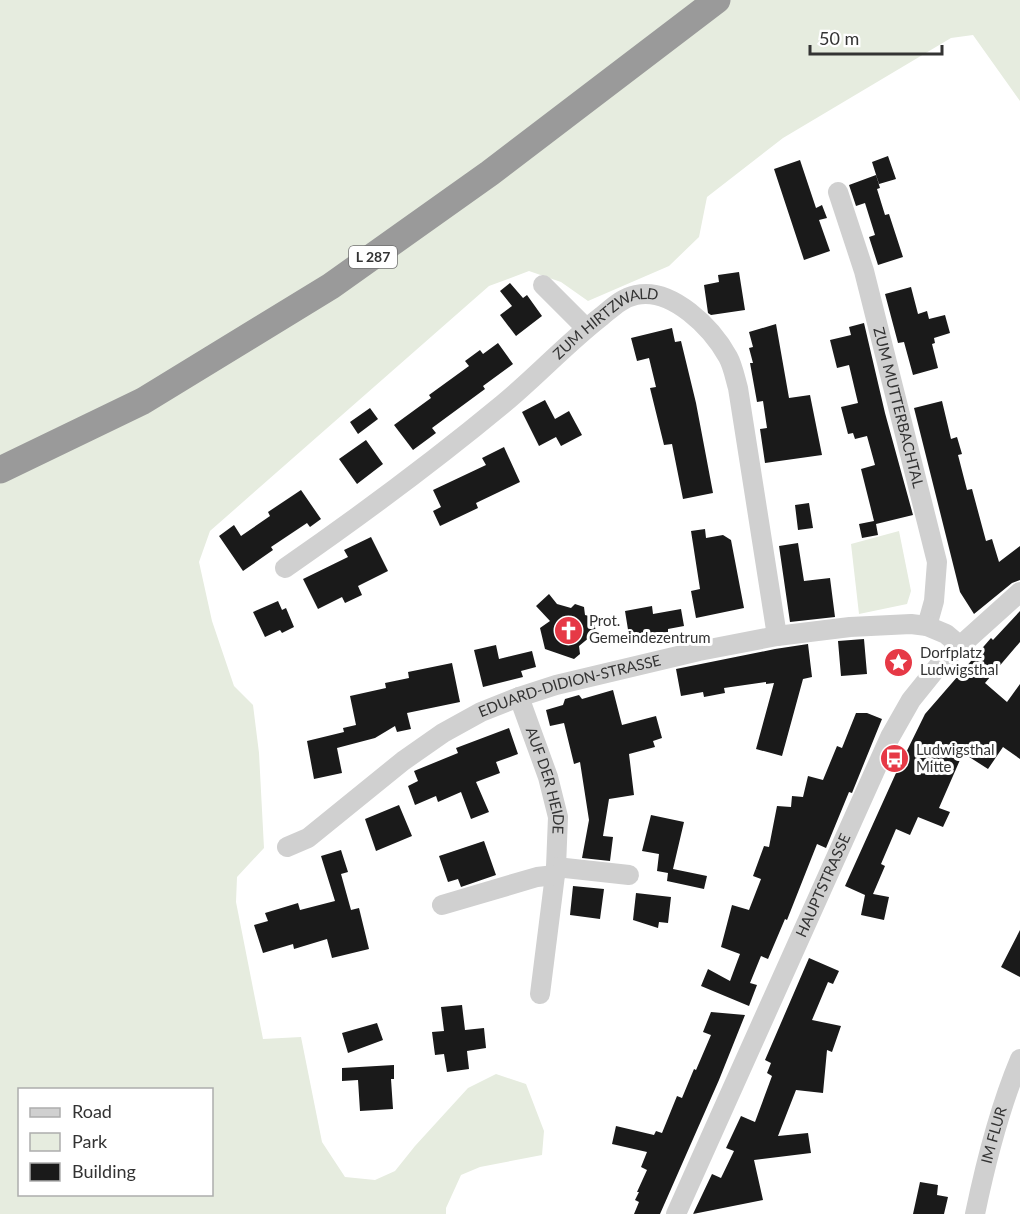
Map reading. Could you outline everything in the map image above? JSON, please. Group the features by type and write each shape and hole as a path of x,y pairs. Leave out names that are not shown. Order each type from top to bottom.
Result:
{"highway":[{"name":"L 287","path":"0,470 143,401 331,286 490,173 717,0"}],"street":[{"name":"ZUM MUTTERBACHTAL","path":"838,192 864,271 937,562 934,601 927,626"},
{"path":"543,285 586,328"},
{"name":"ZUM HIRTZWALD","path":"285,568 355,520 436,458 505,402 586,328 624,298 653,293 678,303 710,331 729,358 738,388 777,636"},
{"name":"HAUPTSTRASSE","path":"676,1214 890,737 911,700 940,664 1020,592"},
{"name":"EDUARD-DIDION-STRASSE","path":"287,848 308,838 403,760 443,733 481,712 556,685 777,636 850,627 910,624 927,626 946,634 959,645"},
{"name":"AUF DER HEIDE","path":"519,697 548,777 558,817 555,871 540,994"},
{"path":"442,905 555,871 629,876"},
{"name":"IM FLUR","path":"975,1214 1003,1100 1020,1059"}],"green space":[{"path":"0,0 1020,0 1020,101 973,35 951,38 783,138 707,197 699,237 669,266 588,301 561,282 529,271 489,286 210,531 199,562 212,621 234,686 253,705 259,753 264,848 237,877 236,902 263,1039 301,1037 322,1142 345,1177 375,1180 395,1171 468,1088 496,1074 526,1084 544,1131 542,1155 480,1167 461,1175 446,1208 446,1214 0,1214"},
{"path":"899,531 911,591 907,604 859,614 851,544"}],"building":[{"path":"888,156 896,179 879,184 872,162"},
{"path":"800,160 816,208 822,205 827,218 819,220 830,251 804,260 774,169"},
{"path":"876,175 880,188 877,189 885,215 889,214 903,257 878,265 869,237 875,235 865,203 856,206 849,185"},
{"path":"739,272 745,310 711,315 708,313 704,285 719,282 718,275"},
{"path":"510,283 523,298 527,295 542,316 516,336 500,315 512,306 500,291"},
{"path":"911,287 918,314 927,311 929,319 945,315 950,333 934,338 935,343 932,344 938,368 913,375 904,342 898,343 885,294"},
{"path":"864,323 885,413 913,515 876,524 878,535 862,538 859,524 874,521 861,469 875,465 867,436 855,439 853,433 848,434 841,407 858,403 849,365 837,368 830,340 851,335 849,327"},
{"path":"776,324 789,398 810,395 822,455 765,463 760,429 767,428 763,401 757,402 750,363 753,363 749,348 753,347 749,332"},
{"path":"672,328 675,342 681,341 696,403 713,493 683,499 672,444 664,445 650,388 656,387 649,358 637,361 631,338"},
{"path":"498,343 513,364 483,386 485,389 432,428 436,433 413,450 394,425 431,398 429,395 469,366 465,361 480,350 483,354"},
{"path":"545,400 555,419 569,411 582,435 561,446 556,437 539,446 522,412"},
{"path":"942,401 951,439 957,437 962,454 958,455 967,490 972,489 986,541 992,539 999,562 1020,546 1020,580 1012,583 974,614 960,592 914,408"},
{"path":"370,408 378,419 358,434 350,422"},
{"path":"366,440 383,464 357,484 339,459"},
{"path":"504,447 520,482 476,503 478,508 440,526 433,511 441,507 433,490 486,465 482,458"},
{"path":"301,490 321,519 310,527 307,523 271,547 273,550 243,571 219,536 234,525 241,536 270,516 268,512"},
{"path":"809,503 813,528 798,530 795,505"},
{"path":"705,529 706,538 723,535 731,540 744,608 696,618 691,591 700,589 691,531"},
{"path":"371,537 388,571 358,586 362,595 345,603 342,597 318,609 303,579 348,557 344,550"},
{"path":"798,543 804,581 830,578 835,617 790,622 779,546"},
{"name":"Prot. Gemeindezentrum","path":"549,594 557,604 571,608 575,604 584,607 585,615 593,617 596,632 579,646 580,654 574,659 545,649 540,628 550,621 536,606"},
{"path":"278,601 282,610 286,608 294,627 265,637 253,612"},
{"path":"652,606 653,614 681,609 684,626 668,629 668,632 657,634 657,637 630,642 625,611"},
{"path":"1020,611 1020,642 985,683 1007,702 1020,684 1020,759 1003,747 988,769 963,753 939,808 950,812 943,827 918,817 910,835 896,829 881,864 885,866 873,894 889,897 884,920 861,915 865,895 845,886 925,714 991,638 993,640"},
{"path":"864,639 867,674 841,676 838,641"},
{"path":"808,644 812,677 803,679 782,756 756,749 774,683 724,688 725,693 704,697 703,692 681,696 676,669"},
{"path":"496,645 499,659 532,651 536,667 521,671 523,677 483,687 474,650"},
{"path":"452,663 460,702 407,713 411,729 397,732 395,726 375,738 337,748 342,773 314,779 307,741 344,732 343,728 356,725 350,696 386,688 385,683 409,678 408,672"},
{"path":"613,690 622,725 656,716 662,738 653,741 655,747 629,754 634,795 609,799 603,836 613,837 610,861 582,858 589,820 580,762 574,764 564,723 550,726 546,710 563,705 565,699 579,695 582,699"},
{"path":"856,713 867,713 882,719 852,793 849,792 826,848 817,844 787,920 785,919 768,959 761,956 750,983 757,985 749,1006 701,986 708,969 730,981 740,954 721,947 732,905 749,910 761,879 753,876 764,846 769,847 777,806 791,807 792,796 803,797 808,776 823,780 837,746 842,748"},
{"path":"509,728 518,754 496,762 500,773 476,782 489,812 471,819 461,792 438,802 436,796 415,805 408,786 418,781 414,771 458,753 456,748"},
{"path":"399,805 412,836 376,851 365,819"},
{"path":"651,815 684,822 673,869 707,876 704,889 667,881 668,873 657,871 659,854 642,851"},
{"path":"484,841 496,875 461,887 458,879 448,882 439,856"},
{"path":"341,850 348,872 341,874 351,910 359,908 369,949 332,958 327,939 294,949 293,944 263,953 254,925 268,921 265,913 298,903 300,910 335,901 321,856"},
{"path":"573,886 604,889 600,919 570,915"},
{"path":"636,893 671,897 668,923 659,922 658,928 633,920"},
{"path":"1020,930 1020,977 1001,967"},
{"path":"809,958 839,971 833,984 828,982 812,1020 841,1026 832,1052 827,1050 823,1093 796,1090 778,1136 808,1133 811,1153 754,1160 763,1200 693,1214 712,1174 721,1178 734,1151 726,1148 741,1116 755,1122 772,1076 767,1073 771,1063 765,1060"},
{"path":"462,1005 465,1030 484,1028 486,1048 467,1051 469,1069 447,1072 444,1054 435,1055 432,1032 444,1031 441,1007"},
{"path":"711,1012 745,1015 660,1214 634,1214 639,1202 635,1200 639,1192 637,1192 647,1170 641,1167 647,1152 612,1144 616,1126 654,1135 656,1131 662,1133 677,1096 682,1098 711,1035 703,1032"},
{"path":"377,1023 383,1040 348,1053 342,1033"},
{"path":"394,1065 394,1079 391,1079 393,1109 360,1111 358,1080 342,1081 342,1068"},
{"path":"920,1182 938,1185 937,1195 948,1197 944,1214 913,1214"}],"place":[{"name":"Prot. Gemeindezentrum","path":"568,630"},
{"name":"Dorfplatz Ludwigsthal","path":"899,662"},
{"name":"Ludwigsthal Mitte","path":"895,759"}]}
